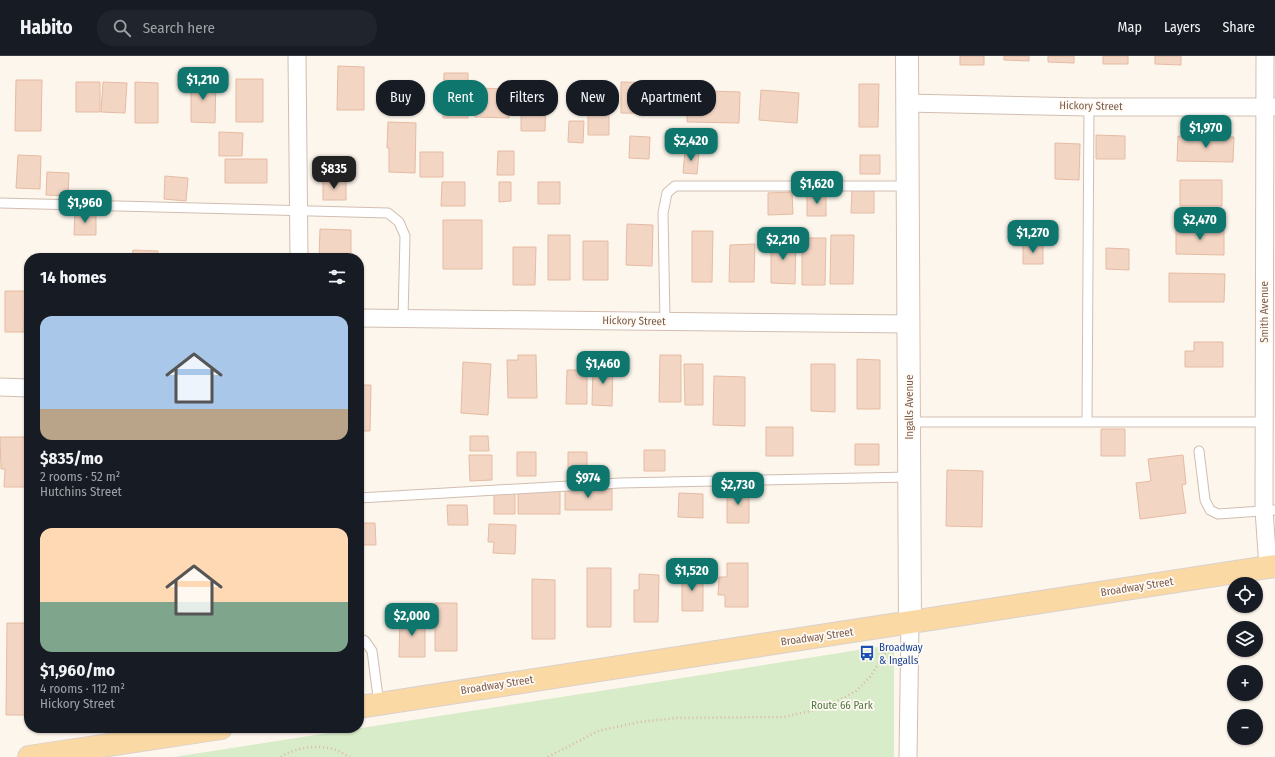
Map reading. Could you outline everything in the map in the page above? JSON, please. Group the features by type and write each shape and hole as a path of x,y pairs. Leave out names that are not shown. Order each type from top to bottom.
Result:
{"main road":[{"name":"Broadway Street","path":"369,705 1272,567"},
{"path":"29,757 188,733"}],"street":[{"path":"297,56 299,253"},
{"name":"Ingalls Avenue","path":"907,56 910,477 908,757"},
{"name":"Smith Avenue","path":"1264,56 1269,107 1269,330 1264,422 1272,567"},
{"name":"Hickory Street","path":"908,103 1089,107 1269,107"},
{"name":"Hickory Street","path":"364,318 908,324"},
{"path":"0,387 24,388"}],"lane":[{"path":"1087,422 1089,107"},
{"path":"665,321 663,213 667,194 675,186 908,186"},
{"path":"0,203 388,213 399,222 405,236 403,318"},
{"path":"909,422 1264,422"},
{"path":"1199,451 1205,500 1210,510 1218,514 1269,510"},
{"path":"364,498 620,482 910,477"},
{"path":"364,640 372,651 369,705"}],"path":[{"path":"548,757 598,731 640,722 676,718 784,717 815,710 856,691 870,677 890,645 910,623"},
{"path":"281,757 289,752 312,747 336,750 350,757"}],"green space":[{"name":"Route 66 Park","path":"890,645 894,651 894,757 174,757 329,733 364,733 364,728"}],"building":[{"path":"960,56 984,56 984,65 960,65"},
{"path":"1004,56 1029,56 1029,61 1004,60"},
{"path":"1048,56 1074,56 1074,63 1048,62"},
{"path":"1103,56 1128,56 1128,64 1103,64"},
{"path":"1155,56 1181,56 1181,65 1155,64"},
{"path":"338,66 364,67 364,110 337,110"},
{"path":"444,73 468,73 468,80 444,80"},
{"path":"191,79 216,79 215,123 191,122"},
{"path":"236,79 263,79 263,122 236,122"},
{"path":"16,80 42,80 41,131 15,131"},
{"path":"76,82 100,82 100,112 76,112"},
{"path":"103,82 127,83 125,113 101,112"},
{"path":"135,82 158,83 158,123 135,123"},
{"path":"621,82 627,82 627,113 621,113"},
{"path":"859,84 879,84 878,127 859,127"},
{"path":"488,88 496,89 496,116 509,116 509,118 475,117 488,116"},
{"path":"761,90 799,93 797,123 759,120"},
{"path":"716,91 740,92 739,123 687,122 687,116 716,116"},
{"path":"443,116 468,116 468,118 443,118"},
{"path":"521,116 545,116 545,131 521,131"},
{"path":"588,116 609,116 609,135 588,135"},
{"path":"569,121 584,121 583,143 568,142"},
{"path":"388,122 416,123 415,173 389,172 389,148 387,148"},
{"path":"219,132 243,133 242,156 219,156"},
{"path":"1096,135 1125,136 1125,159 1096,159"},
{"path":"630,136 650,137 649,159 629,158"},
{"path":"1178,136 1234,137 1233,162 1177,161"},
{"path":"1055,143 1080,144 1079,180 1055,179"},
{"path":"498,151 514,151 514,175 497,175"},
{"path":"685,151 699,152 697,174 683,173"},
{"path":"420,152 443,152 443,177 420,177"},
{"path":"18,155 41,156 40,189 16,188"},
{"path":"860,155 880,155 880,174 860,174"},
{"path":"225,159 267,159 267,183 225,183"},
{"path":"47,172 69,173 68,196 46,195"},
{"path":"165,176 188,178 186,201 164,199"},
{"path":"323,179 346,179 346,200 323,200"},
{"path":"1180,180 1222,180 1222,206 1180,206"},
{"path":"442,182 465,182 465,206 441,206"},
{"path":"499,182 511,182 511,201 499,202"},
{"path":"538,182 560,182 560,204 538,204"},
{"path":"852,190 874,191 874,213 851,213"},
{"path":"792,192 793,214 768,215 768,193"},
{"path":"826,193 826,216 807,216 807,194"},
{"path":"75,213 96,214 96,235 74,235"},
{"path":"443,220 482,220 482,269 443,269"},
{"path":"627,224 653,225 652,266 626,265"},
{"path":"1176,227 1224,228 1224,255 1176,254"},
{"path":"320,229 351,230 351,253 319,253"},
{"path":"692,231 713,231 712,282 692,282"},
{"path":"548,235 570,235 570,280 548,280"},
{"path":"831,235 854,235 853,284 830,284"},
{"path":"771,238 796,238 795,284 771,283"},
{"path":"802,238 826,238 825,285 802,285"},
{"path":"583,241 608,241 608,280 583,280"},
{"path":"755,244 754,282 729,282 730,245"},
{"path":"1023,244 1043,245 1043,264 1023,264"},
{"path":"513,247 536,247 535,285 513,285"},
{"path":"1106,248 1129,249 1129,270 1106,269"},
{"path":"133,250 158,251 158,253 133,253"},
{"path":"1169,273 1225,274 1224,302 1169,302"},
{"path":"5,291 24,291 24,332 5,332"},
{"path":"1194,342 1223,342 1223,367 1185,367 1185,351 1194,351"},
{"path":"518,355 536,355 537,398 508,398 507,360 518,360"},
{"path":"660,355 681,355 681,402 659,402"},
{"path":"857,359 880,360 880,409 857,409"},
{"path":"463,362 491,364 488,415 461,413"},
{"path":"593,364 613,364 612,406 592,405"},
{"path":"684,364 703,364 703,405 685,405"},
{"path":"811,364 835,364 835,412 811,411"},
{"path":"567,370 587,370 587,404 566,404"},
{"path":"714,376 745,377 745,426 713,425"},
{"path":"364,385 371,385 370,431 364,431"},
{"path":"766,427 793,427 793,456 766,456"},
{"path":"1101,429 1125,429 1125,456 1101,456"},
{"path":"470,436 488,436 489,451 470,451"},
{"path":"0,437 24,437 24,487 4,487 5,469 1,469"},
{"path":"855,444 879,444 879,465 855,465"},
{"path":"644,450 665,450 665,471 644,471"},
{"path":"517,452 536,452 536,476 517,476"},
{"path":"568,452 587,452 587,472 568,472"},
{"path":"469,455 492,455 492,480 470,481"},
{"path":"1183,455 1186,484 1182,485 1186,513 1140,519 1136,483 1151,481 1148,459"},
{"path":"947,470 983,471 982,527 946,526"},
{"path":"565,488 612,489 612,510 565,510"},
{"path":"749,488 749,523 727,523 727,489"},
{"path":"518,491 560,491 560,514 518,514"},
{"path":"494,493 515,493 515,514 494,514"},
{"path":"679,493 703,494 703,518 678,517"},
{"path":"447,505 467,505 468,525 448,525"},
{"path":"364,523 375,523 376,545 364,545"},
{"path":"489,524 516,525 515,554 493,553 494,542 488,542"},
{"path":"727,563 748,563 748,607 725,607 725,595 718,595 719,577 727,577"},
{"path":"587,568 611,568 611,627 587,627"},
{"path":"639,574 659,575 658,622 634,622 634,590 639,590"},
{"path":"682,574 703,574 703,611 682,611"},
{"path":"532,579 555,580 555,639 532,639"},
{"path":"435,603 457,603 457,651 435,651"},
{"path":"400,617 425,617 425,657 399,657"},
{"path":"7,623 24,623 24,715 6,715"}],"place":[{"name":"Broadway & Ingalls","path":"867,653"}]}
